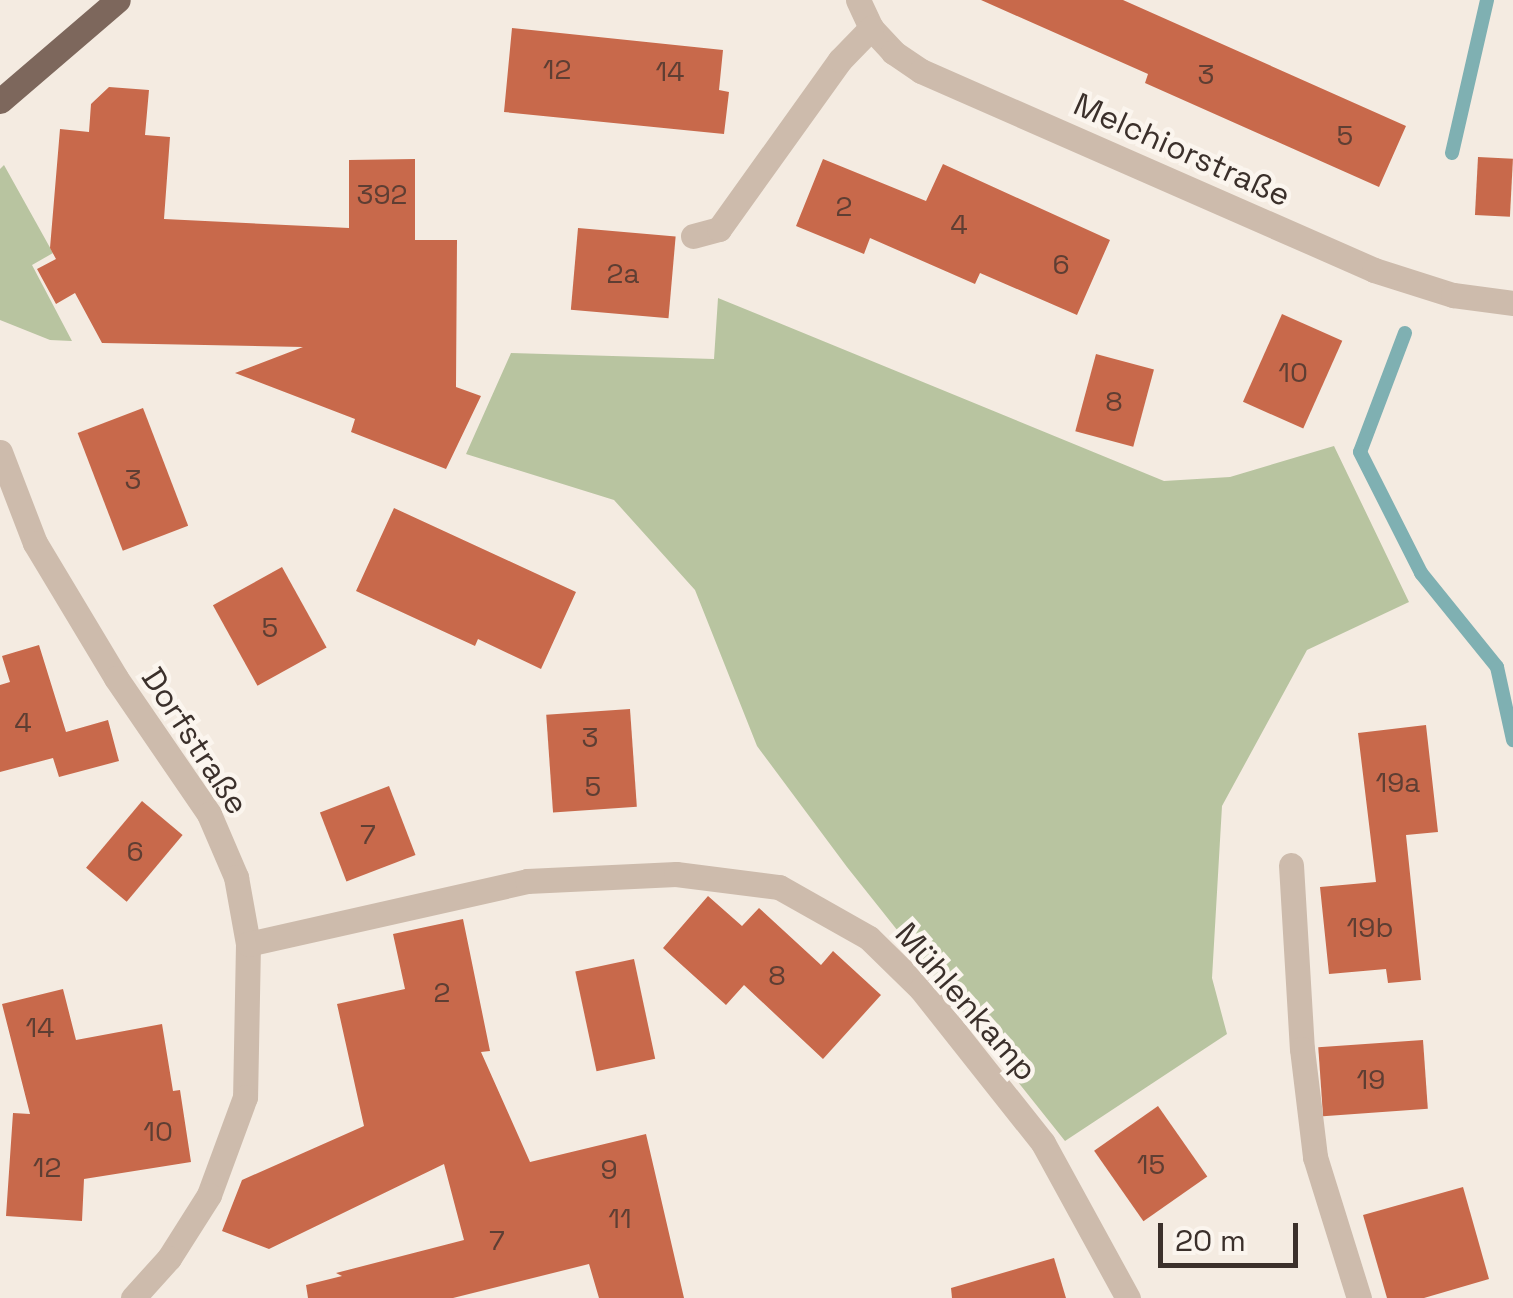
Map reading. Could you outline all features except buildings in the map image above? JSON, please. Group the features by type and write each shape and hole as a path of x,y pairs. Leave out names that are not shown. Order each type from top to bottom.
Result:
{"main road":[{"path":"0,101 118,0"}],"street":[{"name":"Melchiorstraße","path":"858,0 870,28 893,52 921,71 1374,270 1453,295 1513,303"},
{"path":"693,236 719,229 840,60 870,28"},
{"name":"Dorfstraße","path":"0,452 34,544 116,678 209,814 236,877 248,944 245,1097 209,1194 169,1258 133,1298"},
{"path":"1291,865 1300,1033 1315,1157 1359,1298"},
{"name":"Mühlenkamp","path":"248,944 526,881 676,874 778,887 869,938 920,989 1043,1144 1128,1298"}],"green space":[{"path":"4,165 53,253 32,265 72,341 50,340 0,320 0,169"},
{"path":"718,298 1164,481 1230,477 1334,446 1409,602 1307,650 1222,806 1212,978 1227,1034 1065,1141 847,867 757,746 695,590 614,500 466,454 511,353 714,359"}],"waterway":[{"path":"1452,153 1487,0"},
{"path":"1405,333 1360,452 1421,573 1497,667 1513,740"}]}
